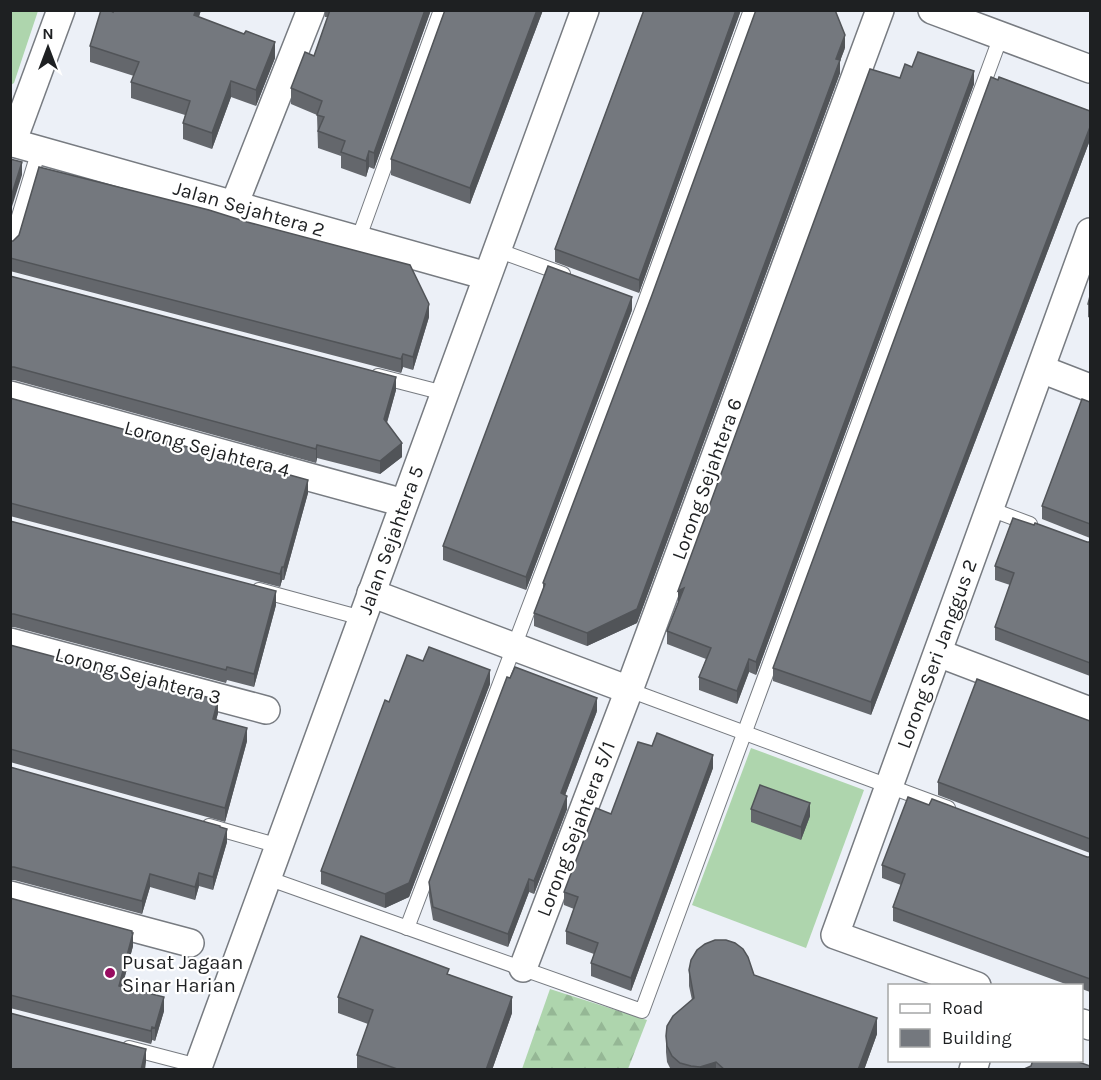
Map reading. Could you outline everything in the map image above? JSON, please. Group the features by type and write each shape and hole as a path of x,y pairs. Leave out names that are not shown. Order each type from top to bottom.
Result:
{"street":[{"path":"11,142 61,10"},
{"path":"234,205 311,10"},
{"name":"Jalan Sejahtera 5","path":"197,1068 585,10"},
{"name":"Lorong Sejahtera 6","path":"629,690 880,10"},
{"path":"932,10 1090,69"},
{"name":"Jalan Sejahtera 2","path":"11,142 487,276"},
{"name":"Lorong Seri Janggus 2","path":"971,984 835,935 1090,232"},
{"path":"1041,369 1090,388"},
{"name":"Lorong Sejahtera 4","path":"10,395 404,503"},
{"path":"367,605 514,646 629,690"},
{"name":"Lorong Sejahtera 3","path":"10,642 266,710"},
{"path":"938,653 1090,711"},
{"name":"Lorong Sejahtera 5/1","path":"523,968 629,690"},
{"path":"10,895 190,943"}],"lane":[{"path":"358,240 441,10"},
{"path":"408,928 639,303 751,10"},
{"path":"267,878 642,1011 1001,36"},
{"path":"10,246 39,150"},
{"path":"497,250 570,277"},
{"path":"364,372 444,393"},
{"path":"990,509 1046,530"},
{"path":"249,588 367,605"},
{"path":"629,690 956,811"},
{"path":"201,824 279,846"},
{"path":"121,1046 197,1068"}],"green space":[{"path":"11,10 38,11 14,83 11,85"},
{"path":"751,748 864,790 806,948 692,905"},
{"path":"550,989 647,1020 628,1069 522,1069"}],"building":[{"path":"101,10 113,12 113,10 196,10 194,15 244,34 246,31 275,42 256,90 231,81 212,133 183,123 190,101 131,82 139,62 90,46"},
{"path":"330,10 425,10 374,153 369,151 366,161 341,152 345,141 318,131 324,117 317,115 322,101 291,88 305,52 314,56"},
{"path":"445,10 537,10 470,188 391,159"},
{"path":"644,10 736,10 639,280 555,249"},
{"path":"756,10 835,10 845,35 836,59 840,60 637,609 587,633 534,613 545,584 543,583 652,295"},
{"path":"918,52 974,71 756,662 749,659 737,691 699,677 711,648 667,631 684,588 678,591 870,69 900,78 905,64 912,67"},
{"path":"991,77 998,80 999,77 1090,111 1090,127 871,702 773,668"},
{"path":"10,159 22,162 10,200"},
{"path":"39,167 209,210 410,265 429,304 413,357 403,354 401,359 10,258 10,241 19,235"},
{"path":"548,266 632,297 526,577 443,546"},
{"path":"10,276 396,377 384,419 402,443 380,461 317,445 316,449 10,367"},
{"path":"10,398 308,480 284,567 280,574 10,503"},
{"path":"1082,399 1090,402 1090,524 1042,506"},
{"path":"1013,518 1090,542 1090,663 995,627 1014,573 995,566"},
{"path":"10,521 276,591 254,674 227,667 226,670 10,614"},
{"path":"10,645 218,700 213,719 247,728 225,808 10,749"},
{"path":"429,647 490,670 409,883 385,894 321,871 385,700 389,702 407,655 423,661"},
{"path":"515,667 597,698 561,793 567,796 534,881 529,879 508,934 433,907 429,882 507,677 510,678"},
{"path":"977,679 1090,721 1090,839 938,782"},
{"path":"657,733 713,755 631,978 591,963 598,943 566,931 578,897 564,892 596,808 611,814 638,742 652,746"},
{"path":"10,767 227,829 213,877 199,873 195,887 150,874 142,901 10,867"},
{"path":"760,785 810,803 801,827 751,809"},
{"path":"908,797 929,805 932,799 1090,857 1090,979 893,907 905,874 882,865"},
{"path":"10,898 132,931 119,986 164,997 155,1028 152,1027 151,1031 10,995"},
{"path":"361,936 449,969 447,974 512,997 486,1070 400,1070 357,1055 373,1010 338,997"},
{"path":"715,940 726,940 743,949 754,975 877,1018 858,1070 725,1070 716,1062 700,1067 691,1066 680,1063 672,1056 667,1046 667,1026 673,1016 694,998 689,970 691,960 697,950"},
{"path":"10,1013 146,1049 141,1070 10,1070"},
{"path":"1032,1062 1079,1062 1090,1066 1090,1070 1022,1070 1031,1066"}],"place":[{"name":"Pusat Jagaan Sinar Harian","path":"110,973"}]}
